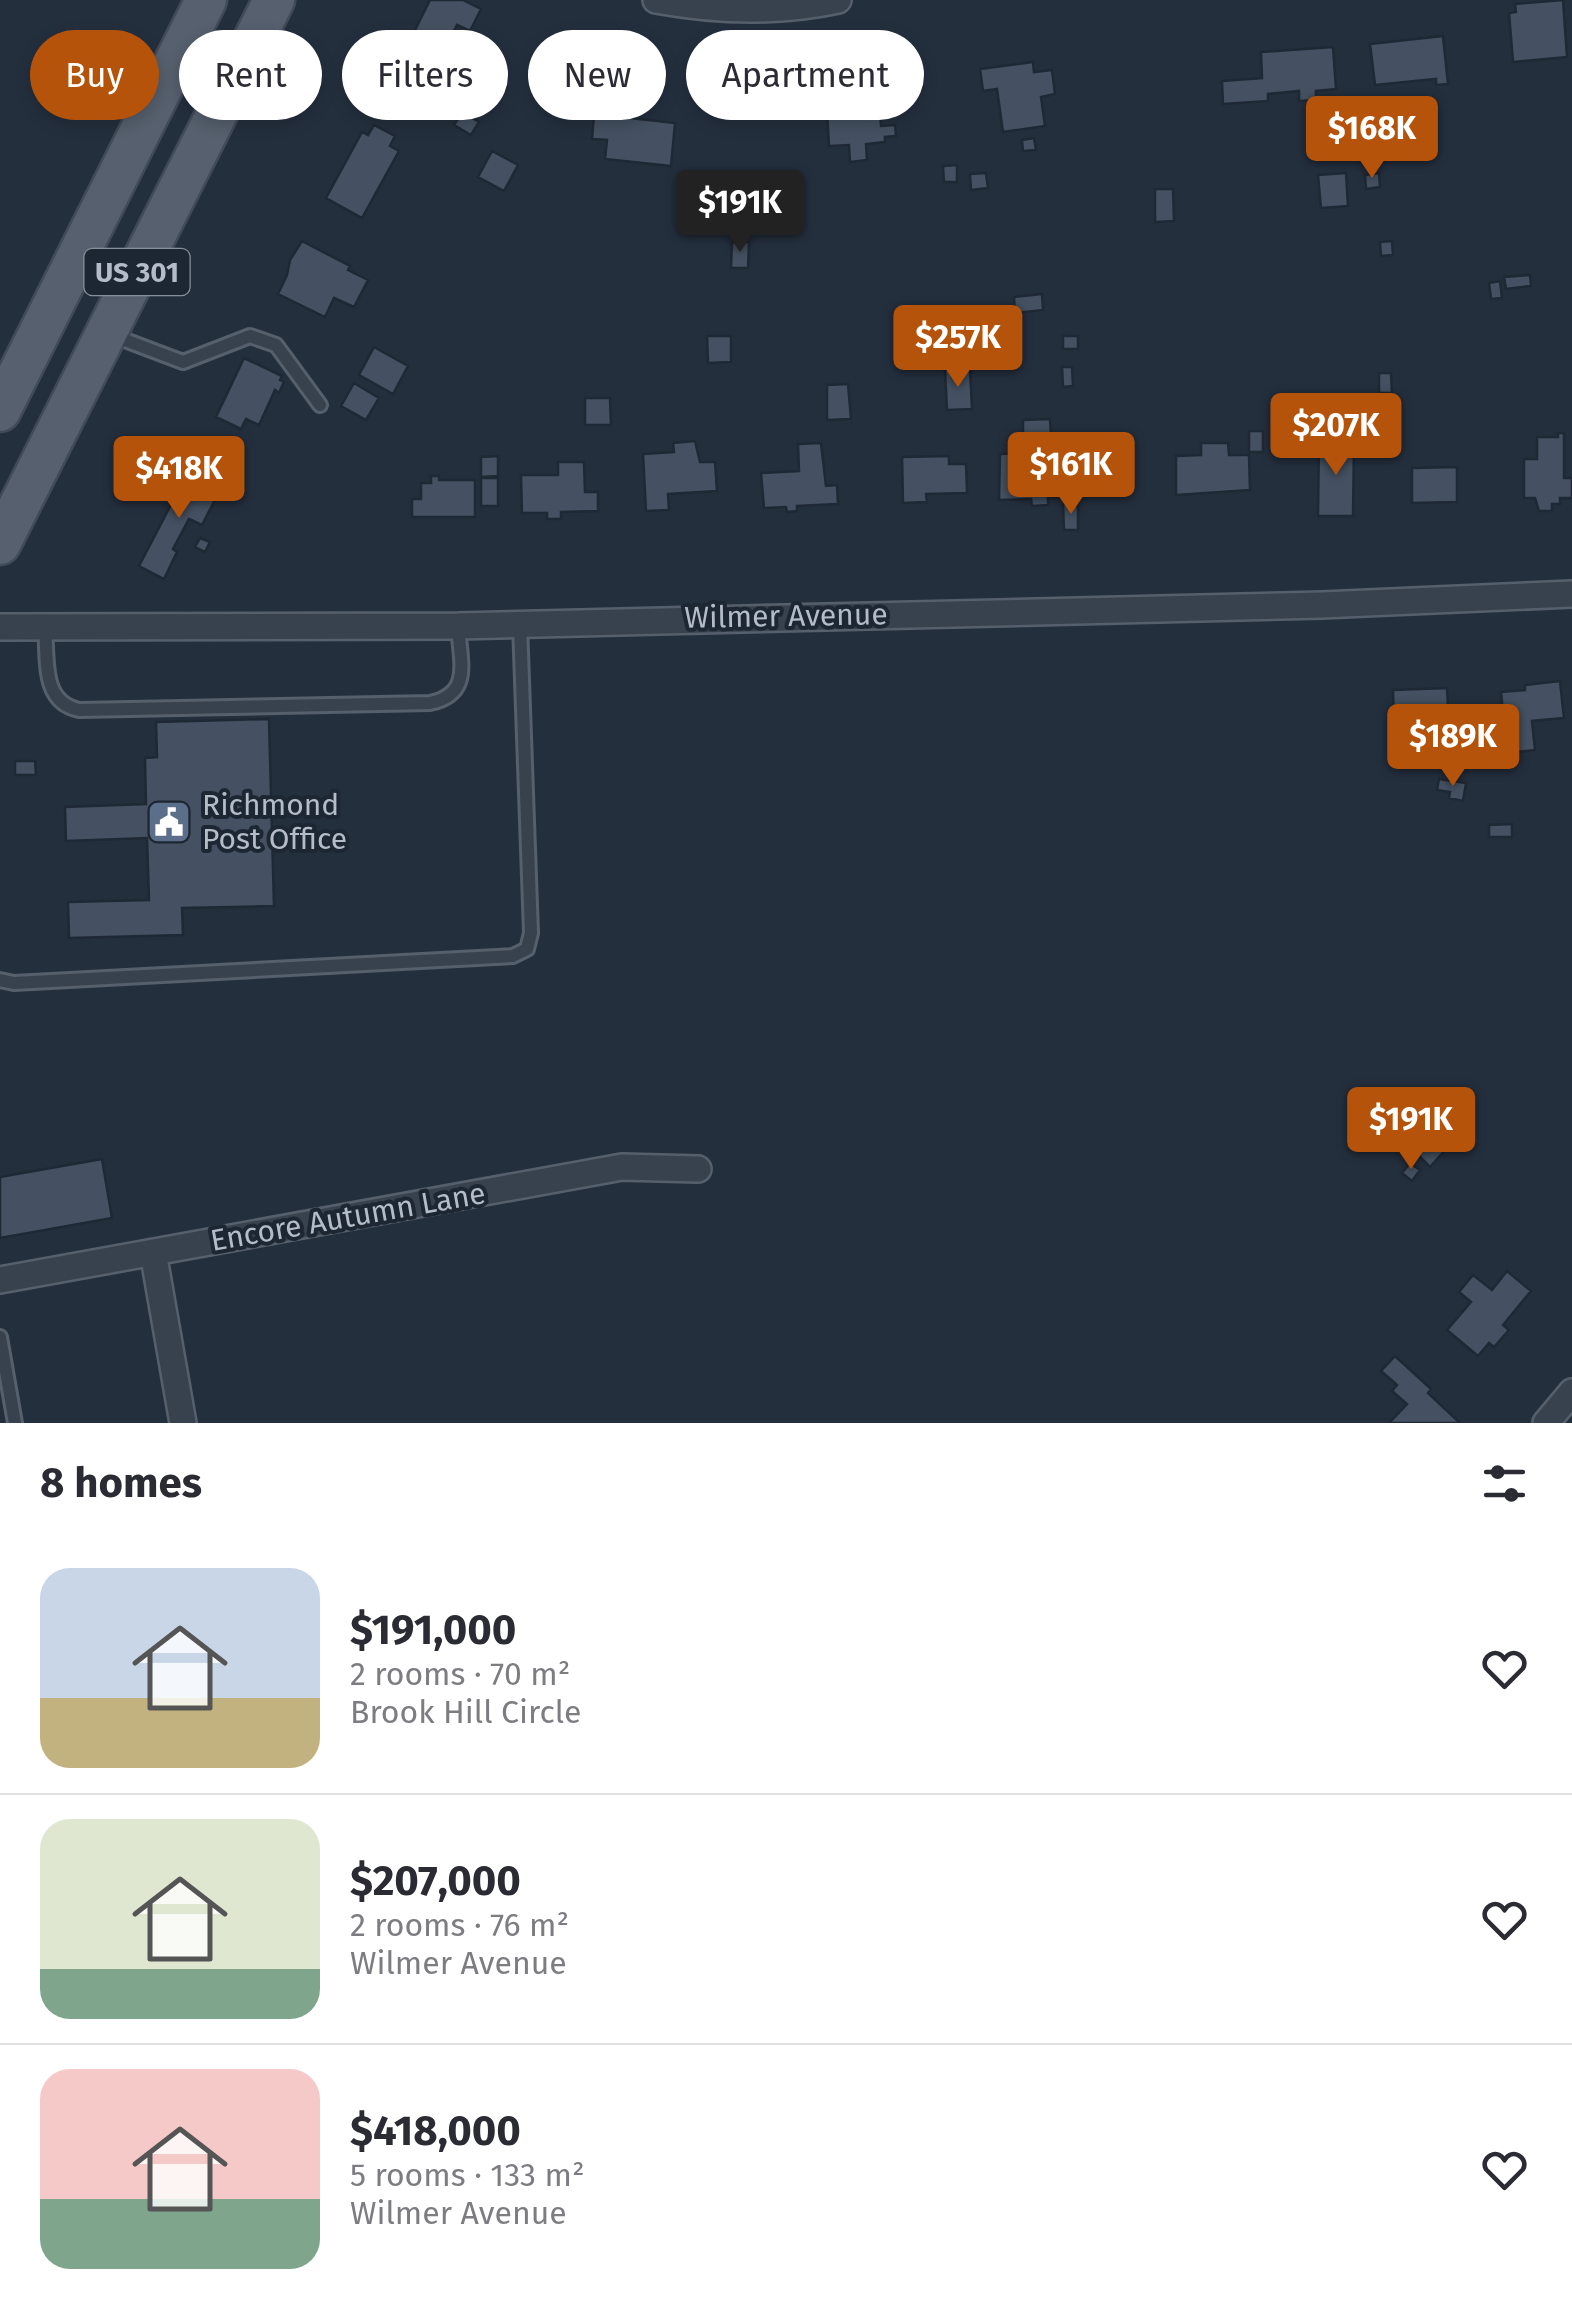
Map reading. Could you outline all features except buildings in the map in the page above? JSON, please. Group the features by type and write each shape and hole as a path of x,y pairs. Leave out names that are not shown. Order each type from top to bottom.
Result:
{"main road":[{"name":"US 301","path":"0,411 206,0"},
{"name":"US 301","path":"0,544 274,0"}],"street":[{"path":"656,0 708,8 762,9 838,0"},
{"name":"Wilmer Avenue","path":"0,627 458,626 1342,604 1572,594"},
{"name":"Encore Autumn Lane","path":"0,1280 622,1167 698,1169"},
{"path":"152,1252 183,1423"},
{"path":"1557,1418 1572,1392"}],"lane":[{"path":"106,333 183,362 250,336 276,345 320,405"},
{"path":"0,980 14,983 514,956 527,949 531,933 520,624"},
{"path":"45,628 55,699 65,707 79,710 444,700 457,692 461,680 458,626"},
{"path":"0,1337 16,1423"}],"place":[{"name":"Richmond Post Office","path":"169,822"}]}
